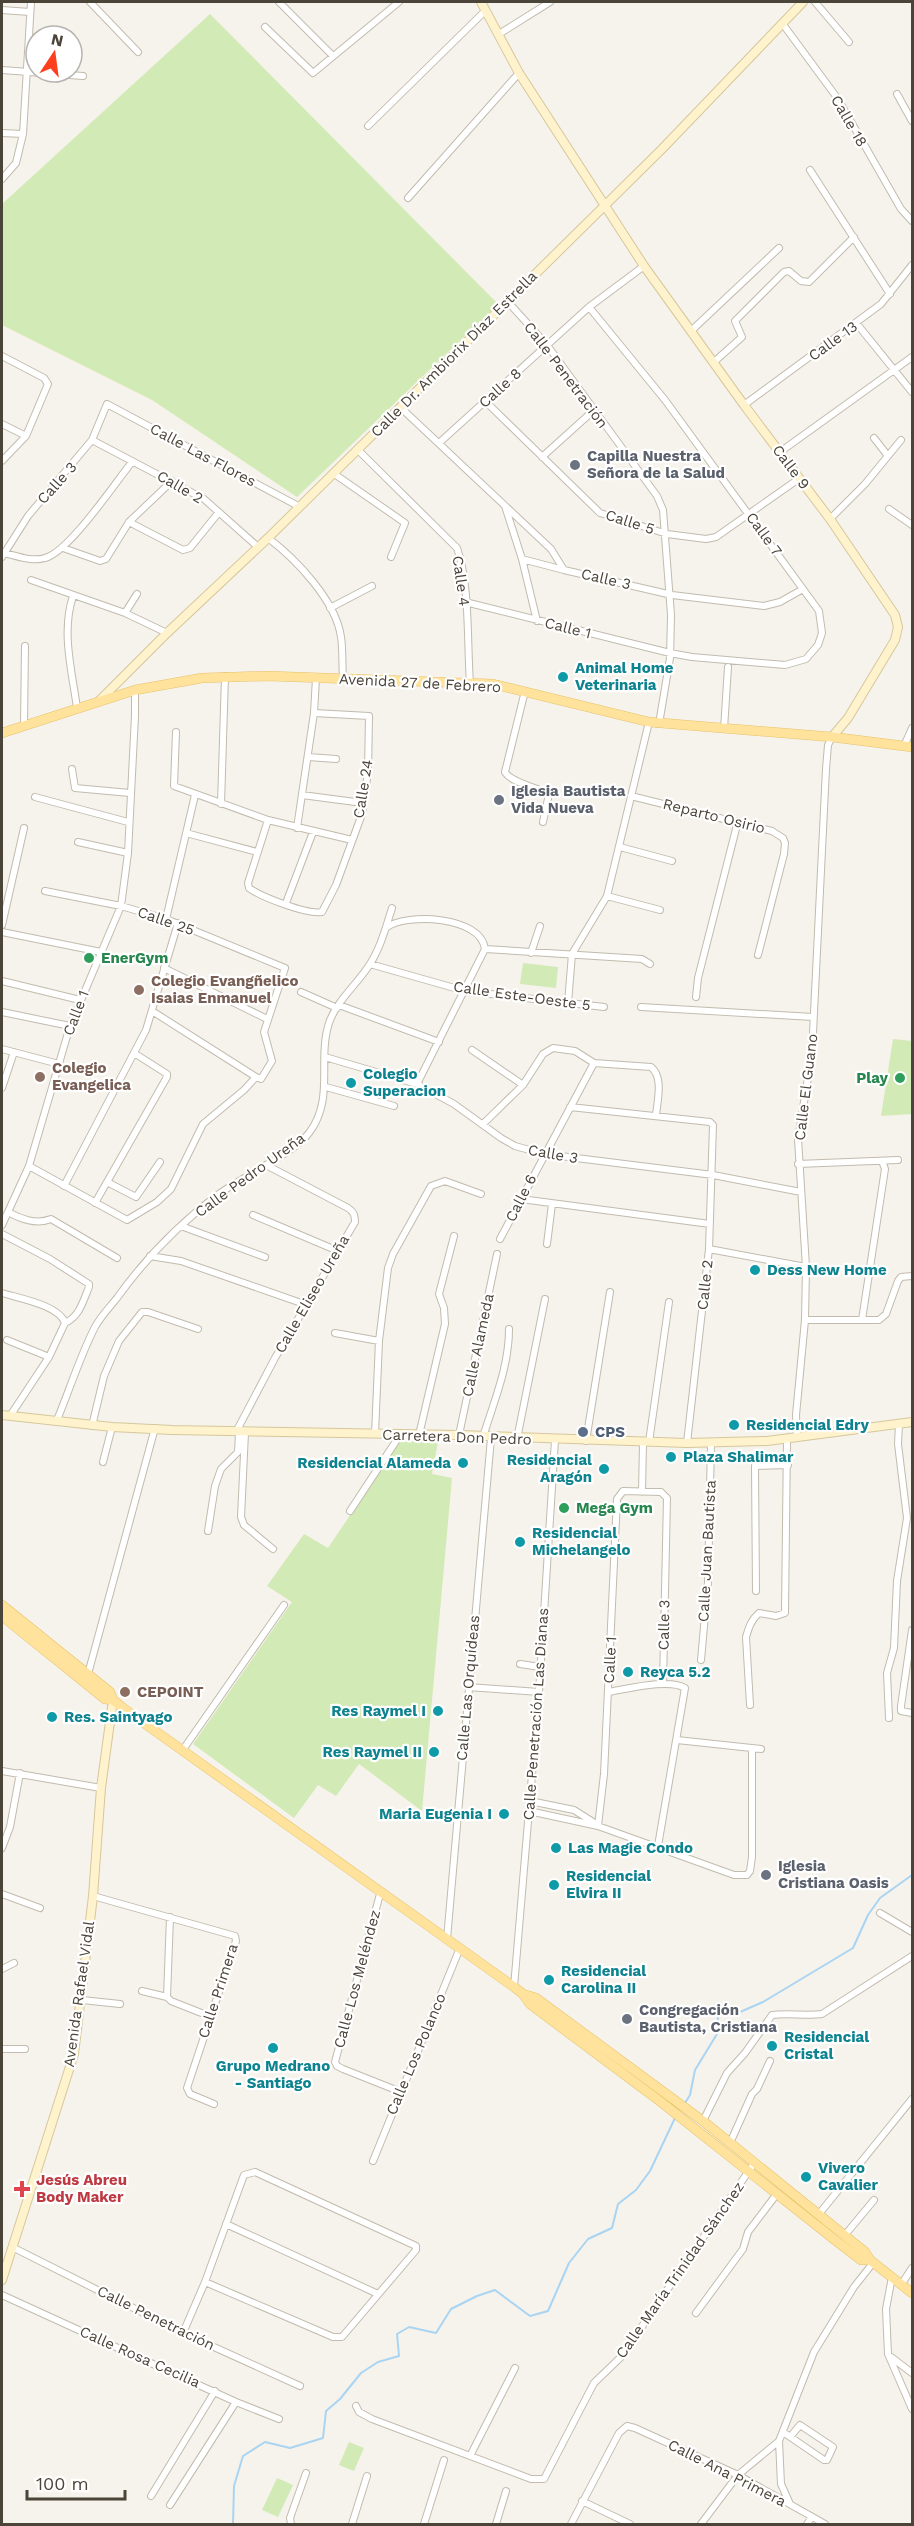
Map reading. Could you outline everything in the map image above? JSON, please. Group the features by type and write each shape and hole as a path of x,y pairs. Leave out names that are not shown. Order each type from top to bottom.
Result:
{"main road":[{"name":"Avenida 27 de Febrero","path":"2,733 135,690 225,676 493,684 654,723 832,737 908,747"},
{"path":"2,1605 110,1692 113,1700"},
{"path":"2,1616 98,1693 113,1700 380,1894 523,1994 536,1998 664,2098 701,2120 845,2235 865,2252 872,2262 912,2293"},
{"path":"664,2098 692,2128 776,2195 861,2260 872,2262"}],"street":[{"path":"29,24 31,2"},
{"path":"90,2 138,52"},
{"path":"279,2 333,56"},
{"path":"265,27 314,72 399,2"},
{"name":"Calle 9","path":"481,2 519,73 644,266 891,606 898,625 892,644 848,718 832,737"},
{"path":"499,34 550,2"},
{"name":"Calle Dr. Ambiorix Díaz Estrella","path":"99,702 167,633 300,507 662,148 803,2"},
{"path":"815,2 849,42"},
{"path":"2,10 30,12"},
{"path":"368,126 486,10"},
{"name":"Calle 18","path":"782,23 838,99 896,200 912,221"},
{"path":"2,70 24,72"},
{"path":"408,198 519,73"},
{"path":"2,179 16,163 23,134 26,84"},
{"path":"897,94 912,121"},
{"path":"2,133 23,134"},
{"path":"810,170 890,294"},
{"path":"714,362 742,337 735,321 784,272 789,271 801,281 808,282 854,237"},
{"path":"691,331 779,248"},
{"name":"Calle 13","path":"744,405 857,324 890,294 912,265"},
{"name":"Calle 8","path":"439,443 590,307 644,266"},
{"name":"Calle Penetración","path":"507,302 547,345 657,496 663,510 667,534 672,595 670,653 654,723 631,796 607,896 572,954"},
{"name":"Calle 7","path":"590,307 665,400 750,515 819,611 822,623 818,645 806,659 785,665 670,653"},
{"path":"857,324 912,392"},
{"path":"2,356 44,378 48,384 26,436 2,461"},
{"path":"780,452 912,357"},
{"name":"Calle 5","path":"485,402 600,513 667,534 706,539 716,537 800,478"},
{"name":"Calle 3","path":"3,555 28,516 92,440 106,405"},
{"name":"Calle Las Flores","path":"106,405 113,406 300,507"},
{"name":"Calle 3","path":"400,407 551,549 564,570 672,595 764,606 780,602 803,589"},
{"path":"542,457 593,411"},
{"path":"2,424 26,436"},
{"path":"874,438 888,456"},
{"name":"Calle 2","path":"92,440 204,499 258,547"},
{"path":"830,519 865,484 901,440"},
{"name":"Calle 4","path":"357,449 457,548 465,602 470,683"},
{"path":"3,555 47,558 63,548 132,462"},
{"path":"333,473 405,523 391,557"},
{"path":"63,548 100,561 106,559 129,522 171,481"},
{"path":"504,503 522,560 537,621"},
{"path":"889,509 912,525"},
{"path":"129,522 183,550 190,548 219,512"},
{"path":"268,538 289,554 318,588 330,608 341,635 343,678"},
{"path":"522,560 564,570"},
{"path":"31,580 125,613 167,633"},
{"path":"330,608 372,586"},
{"path":"125,613 137,594"},
{"path":"73,596 67,627 77,708"},
{"name":"Calle 1","path":"465,602 670,653"},
{"path":"24,726 25,646"},
{"path":"724,730 728,668"},
{"path":"221,804 225,676"},
{"path":"297,828 314,713 316,678"},
{"name":"Calle 1","path":"2,1224 28,1166 70,1026 121,906 128,853 135,690"},
{"path":"525,691 505,772 510,779 536,787 549,794 543,822"},
{"name":"Calle 24","path":"286,903 314,912 324,910 352,840 369,772 369,716 314,713"},
{"path":"908,747 912,728"},
{"path":"176,732 173,783 177,788 268,820 352,840"},
{"name":"Calle El Guano","path":"797,1437 796,1415 805,1320 806,1266 798,1139 812,1053 825,780 828,745 832,737"},
{"path":"308,757 336,759"},
{"path":"72,769 75,788 130,793"},
{"path":"166,919 195,795"},
{"path":"302,795 363,802"},
{"name":"Reparto Osirio","path":"631,796 738,821 778,834 785,843 758,955"},
{"path":"35,797 128,822"},
{"path":"268,820 248,883 249,888 286,903 313,832"},
{"path":"696,997 698,978 738,821"},
{"path":"2,925 24,828"},
{"path":"186,833 257,852"},
{"path":"78,842 128,853"},
{"path":"620,847 672,861"},
{"name":"Calle 25","path":"45,891 121,906 166,919 284,966 267,1020"},
{"path":"607,896 660,910"},
{"name":"Calle Pedro Ureña","path":"57,1420 94,1329 126,1284 150,1256 220,1193 266,1165 309,1133 323,1105 326,1087 326,1038 329,1022 370,964 392,908"},
{"path":"386,928 394,922 405,920 457,922 473,930 485,950 417,1084"},
{"path":"64,1186 146,1030 178,923"},
{"path":"531,953 540,926"},
{"path":"2,932 101,952"},
{"path":"485,950 642,959 650,964"},
{"path":"568,1003 572,954"},
{"name":"Calle Este-Oeste 5","path":"370,964 465,991 604,1007"},
{"path":"152,1011 255,1077 261,1079 272,1061 264,1033 267,1020 164,968"},
{"path":"2,981 80,1000"},
{"path":"302,992 439,1042"},
{"path":"641,1007 813,1017"},
{"path":"2,1012 70,1026"},
{"path":"483,1124 523,1085 543,1054 553,1048 575,1051 594,1063 646,1065 655,1070 659,1080 656,1116 570,1107"},
{"path":"2,1049 58,1064"},
{"path":"472,1050 523,1085"},
{"path":"2,1088 14,1052"},
{"path":"95,1203 167,1077 167,1074 134,1053"},
{"name":"Calle 3","path":"325,1057 417,1084 454,1104 515,1146 544,1155 713,1175 801,1192"},
{"name":"Calle 6","path":"500,1239 594,1063"},
{"path":"28,1166 129,1220 157,1202 171,1189 203,1124 244,1090 255,1077"},
{"path":"326,1087 394,1106"},
{"name":"Calle 2","path":"656,1116 710,1122 714,1125 709,1250 687,1443"},
{"path":"798,1164 898,1160"},
{"path":"862,1320 885,1169 882,1161"},
{"path":"107,1182 136,1197 160,1162"},
{"name":"Calle Eliseo Ureña","path":"240,1433 307,1305 355,1222 354,1213 348,1208 266,1165"},
{"path":"375,1434 379,1341 388,1268 393,1254 428,1190 436,1183 446,1181 481,1194"},
{"path":"521,1199 710,1224"},
{"path":"547,1244 552,1204"},
{"path":"8,1212 23,1220 45,1222 51,1219 117,1258"},
{"path":"253,1215 338,1251"},
{"path":"181,1226 266,1257"},
{"path":"2,1234 50,1259 89,1284 79,1311 74,1318 65,1323 49,1357 4,1417"},
{"path":"419,1436 445,1324 444,1308 439,1294 454,1236"},
{"path":"709,1250 806,1266"},
{"name":"Calle Alameda","path":"459,1435 497,1254"},
{"path":"150,1256 181,1261 307,1305"},
{"path":"805,1320 879,1320 886,1314 901,1277 912,1276"},
{"path":"586,1441 610,1292"},
{"path":"2,1293 40,1304 58,1313 65,1323"},
{"path":"517,1438 545,1299"},
{"path":"642,1492 646,1442 669,1302"},
{"path":"92,1426 104,1376 119,1341 142,1312 198,1329"},
{"name":"Calle Las Orquídeas","path":"447,1939 487,1437 507,1358 509,1329"},
{"path":"335,1333 379,1341"},
{"path":"7,1340 49,1357"},
{"name":"Carretera Don Pedro","path":"4,1417 57,1420 92,1426 240,1433 459,1435 687,1443 787,1439 912,1422"},
{"path":"899,1424 898,1444 907,1518 897,1581 894,1648 887,1673 889,1715 902,1712 912,1713"},
{"path":"103,1461 112,1427"},
{"path":"88,1674 155,1428"},
{"path":"208,1531 215,1486 221,1469 238,1452 240,1433"},
{"path":"240,1433 241,1517 244,1525 273,1549"},
{"path":"350,1511 400,1435"},
{"path":"750,1705 746,1637 748,1628 752,1619 759,1613 776,1616 785,1613 787,1439"},
{"name":"Calle Penetración Las Dianas","path":"514,1987 530,1801 555,1440"},
{"name":"Calle Juan Bautista","path":"700,1660 708,1582 711,1443"},
{"path":"756,1591 755,1466 788,1465"},
{"name":"Calle 1","path":"598,1826 604,1774 618,1495 623,1491 642,1492"},
{"name":"Calle 3","path":"642,1492 666,1494 663,1684"},
{"path":"182,1751 284,1605"},
{"path":"902,1712 909,1671 908,1649 912,1630"},
{"path":"895,1635 910,1638"},
{"path":"894,1648 908,1649"},
{"path":"520,1664 540,1666"},
{"path":"608,1692 663,1684 681,1685 685,1688 658,1846"},
{"path":"468,1687 538,1692"},
{"name":"Avenida Rafael Vidal","path":"2,2280 74,2054 93,1896 101,1788 113,1700"},
{"path":"677,1740 761,1749"},
{"path":"529,1811 598,1826 734,1875 747,1875 750,1871 752,1857 752,1748"},
{"path":"2,1771 101,1788"},
{"path":"2,1848 10,1827 20,1773"},
{"path":"530,1801 574,1810 598,1826"},
{"path":"2,1894 40,1908"},
{"name":"Calle Los Meléndez","path":"380,1894 335,2062 343,2069 401,2092"},
{"name":"Calle Primera","path":"93,1896 235,1936 236,1941 209,2016 187,2088 190,2094 214,2104"},
{"path":"880,1913 912,1932"},
{"path":"167,1996 170,1917"},
{"name":"Calle Los Polanco","path":"373,2161 460,1948"},
{"path":"701,2120 727,2073 745,2053 772,2015 822,2014 911,1960"},
{"path":"2,1969 14,1964"},
{"path":"142,1991 167,1996 171,2001 209,2016"},
{"path":"82,2000 120,2004"},
{"path":"2,2049 25,2049"},
{"path":"730,2143 770,2061"},
{"path":"819,2214 912,2098"},
{"name":"Calle María Trinidad Sánchez","path":"356,2406 359,2412 372,2419 531,2479 544,2479 594,2383 621,2357 755,2162"},
{"path":"183,2333 205,2282 244,2175 249,2173 255,2172 416,2246 416,2250 342,2337 205,2282"},
{"path":"696,2313 743,2249 748,2232 776,2195"},
{"path":"845,2235 874,2200"},
{"path":"226,2224 378,2294"},
{"name":"Calle Penetración","path":"12,2247 183,2333 300,2386"},
{"path":"701,2524 738,2475 778,2441 814,2352 872,2262"},
{"path":"902,2285 912,2268"},
{"path":"892,2277 886,2309 888,2354 912,2409"},
{"name":"Calle Rosa Cecilia","path":"2,2295 236,2402 279,2419"},
{"path":"888,2354 912,2373"},
{"path":"470,2456 515,2368"},
{"path":"151,2496 215,2391"},
{"path":"170,2505 236,2402"},
{"name":"Calle Ana Primera","path":"582,2501 619,2433 627,2426 738,2475 825,2524"},
{"path":"783,2432 790,2437 826,2461 833,2449 800,2426 790,2437"},
{"path":"778,2441 781,2484 791,2505"},
{"path":"424,2524 444,2460"},
{"path":"291,2523 306,2473"},
{"path":"352,2524 367,2476"},
{"path":"496,2524 506,2491"},
{"path":"571,2524 582,2501 630,2524"},
{"path":"807,2524 812,2517"}],"green space":[{"path":"210,14 498,304 297,497 152,400 2,325 2,204"},
{"path":"523,963 558,967 556,988 520,984"},
{"name":"Play","path":"893,1039 912,1041 912,1114 881,1116"},
{"path":"400,1441 438,1442 432,1474 452,1478 422,1811 359,1764 336,1796 318,1785 294,1818 193,1744 292,1602 267,1586 304,1534 328,1548"},
{"path":"349,2442 364,2448 354,2471 339,2465"},
{"path":"277,2478 293,2485 278,2517 262,2510"}],"waterway":[{"path":"685,2103 690,2095 695,2070 717,2034 718,2016 740,2012 763,2002 853,1948 868,1915 880,1898 912,1875"},
{"path":"233,2524 234,2486 243,2456 265,2442 290,2448 323,2438 326,2411 340,2399 361,2373 378,2362 399,2356 397,2334 409,2327 436,2333 451,2309 495,2290 530,2316 548,2311 569,2263 588,2239 612,2228 618,2204 636,2190 650,2171 675,2118"}],"place":[{"name":"Capilla Nuestra Señora de la Salud","path":"575,465"},
{"name":"Animal Home Veterinaria","path":"563,677"},
{"name":"Iglesia Bautista Vida Nueva","path":"499,800"},
{"name":"EnerGym","path":"89,958"},
{"name":"Colegio Evangñelico Isaias Enmanuel","path":"139,990"},
{"name":"Colegio Evangelica","path":"40,1077"},
{"name":"Play","path":"900,1078"},
{"name":"Colegio Superacion","path":"351,1083"},
{"name":"Dess New Home","path":"755,1270"},
{"name":"Residencial Edry","path":"734,1425"},
{"name":"CPS","path":"583,1432"},
{"name":"Plaza Shalimar","path":"671,1457"},
{"name":"Residencial Alameda","path":"463,1463"},
{"name":"Residencial Aragón","path":"604,1469"},
{"name":"Mega Gym","path":"564,1508"},
{"name":"Residencial Michelangelo","path":"520,1542"},
{"name":"Reyca 5.2","path":"628,1672"},
{"name":"CEPOINT","path":"125,1692"},
{"name":"Res Raymel I","path":"438,1711"},
{"name":"Res. Saintyago","path":"52,1717"},
{"name":"Res Raymel II","path":"434,1752"},
{"name":"Maria Eugenia I","path":"504,1814"},
{"name":"Las Magie Condo","path":"556,1848"},
{"name":"Iglesia Cristiana Oasis","path":"766,1875"},
{"name":"Residencial Elvira II","path":"554,1885"},
{"name":"Residencial Carolina II","path":"549,1980"},
{"name":"Congregación Bautista, Cristiana","path":"627,2019"},
{"name":"Residencial Cristal","path":"772,2046"},
{"name":"Grupo Medrano - Santiago","path":"273,2048"},
{"name":"Vivero Cavalier","path":"806,2177"},
{"name":"Jesús Abreu Body Maker","path":"22,2189"}]}
